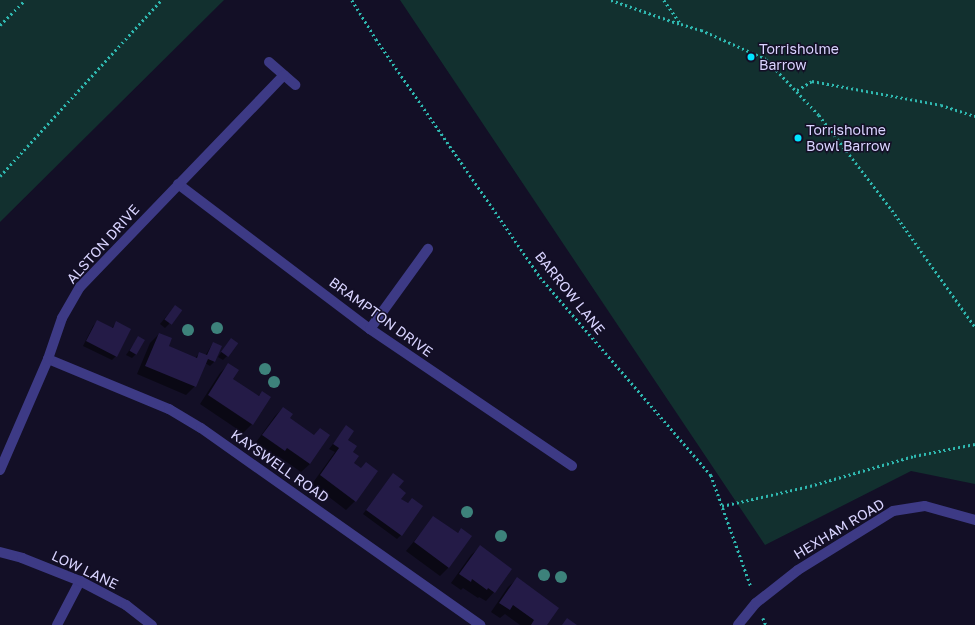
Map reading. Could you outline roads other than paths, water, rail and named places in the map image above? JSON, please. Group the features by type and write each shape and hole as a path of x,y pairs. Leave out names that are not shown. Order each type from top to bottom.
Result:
{"street":[{"path":"269,62 295,85"},
{"name":"ALSTON DRIVE","path":"0,470 48,359 62,318 80,287 284,75"},
{"name":"BRAMPTON DRIVE","path":"178,184 370,329 572,466"},
{"path":"370,329 428,249"},
{"name":"KAYSWELL ROAD","path":"48,359 170,409 201,428 480,625"},
{"name":"HEXHAM ROAD","path":"738,625 756,603 798,570 893,511 925,506 975,520"},
{"name":"LOW LANE","path":"0,552 22,558 80,581 126,605 152,625"},
{"path":"57,625 80,581"}],"place":[{"name":"Torrisholme Barrow","path":"751,57"},
{"name":"Torrisholme Bowl Barrow","path":"798,138"}]}
